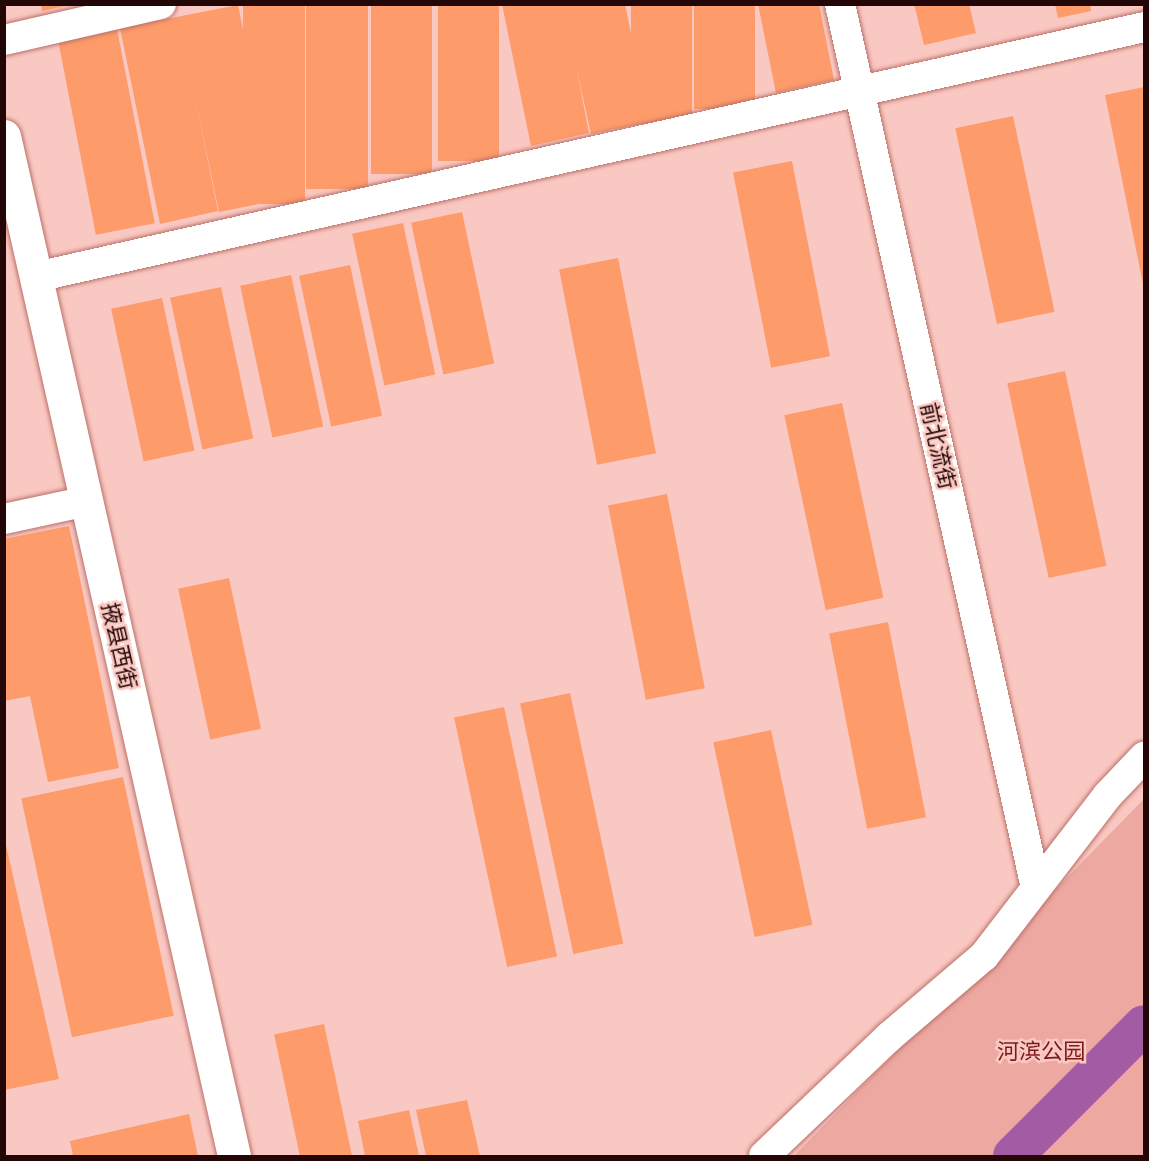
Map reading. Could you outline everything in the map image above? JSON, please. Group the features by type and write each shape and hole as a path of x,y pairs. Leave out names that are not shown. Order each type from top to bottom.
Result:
{"main road":[{"name":"掖县西街","path":"4,136 234,1156"}],"street":[{"path":"4,40 161,4"},
{"name":"前北流街","path":"840,4 1036,888"},
{"path":"36,277 1144,27"},
{"path":"4,519 87,501"},
{"path":"764,1156 889,1037 984,956 1107,796 1144,757"}],"green space":[{"name":"河滨公园","path":"1144,799 1144,1154 1142,1156 794,1156"}],"building":[{"path":"41,4 68,4 69,5 42,11"},
{"path":"243,4 305,4 305,204 243,204"},
{"path":"306,4 368,4 368,189 306,189"},
{"path":"371,4 432,4 432,174 371,174"},
{"path":"438,4 499,4 499,161 438,161"},
{"path":"502,4 625,4 649,122 591,134 576,66 589,133 531,146"},
{"path":"631,4 692,4 692,124 631,124"},
{"path":"694,4 755,4 755,109 694,109"},
{"path":"758,4 819,4 834,80 776,93"},
{"path":"914,4 969,4 976,33 924,45"},
{"path":"1055,4 1090,4 1091,11 1058,18"},
{"path":"238,5 278,200 219,212 193,88 218,211 160,224 120,28"},
{"path":"117,29 155,223 96,235 58,40"},
{"path":"1144,87 1144,284 1143,284 1105,95"},
{"path":"1013,116 1055,312 997,324 955,128"},
{"path":"792,161 830,356 771,368 733,172"},
{"path":"462,212 494,364 443,374 411,223"},
{"path":"403,223 435,375 384,385 352,234"},
{"path":"618,258 656,453 597,465 559,269"},
{"path":"350,265 382,416 331,426 299,276"},
{"path":"291,275 323,427 272,437 240,286"},
{"path":"221,287 253,439 202,449 170,298"},
{"path":"162,298 194,451 144,461 111,309"},
{"path":"1065,371 1106,566 1049,578 1007,383"},
{"path":"842,403 883,598 826,610 784,415"},
{"path":"667,494 705,688 646,700 608,505"},
{"path":"69,526 119,768 48,782 30,696 4,701 4,539"},
{"path":"229,578 261,729 210,739 178,589"},
{"path":"888,622 926,817 867,829 829,633"},
{"path":"570,693 623,943 573,954 520,704"},
{"path":"504,707 557,956 507,967 454,718"},
{"path":"771,730 812,925 755,937 713,742"},
{"path":"123,777 174,1016 72,1037 21,799"},
{"path":"4,836 59,1079 4,1090"},
{"path":"324,1024 352,1156 300,1156 274,1035"},
{"path":"467,1100 480,1156 426,1156 416,1110"},
{"path":"409,1110 419,1156 365,1156 358,1121"},
{"path":"189,1114 198,1156 73,1156 70,1141"}],"waterway":[{"path":"1013,1156 1144,1025"}]}
